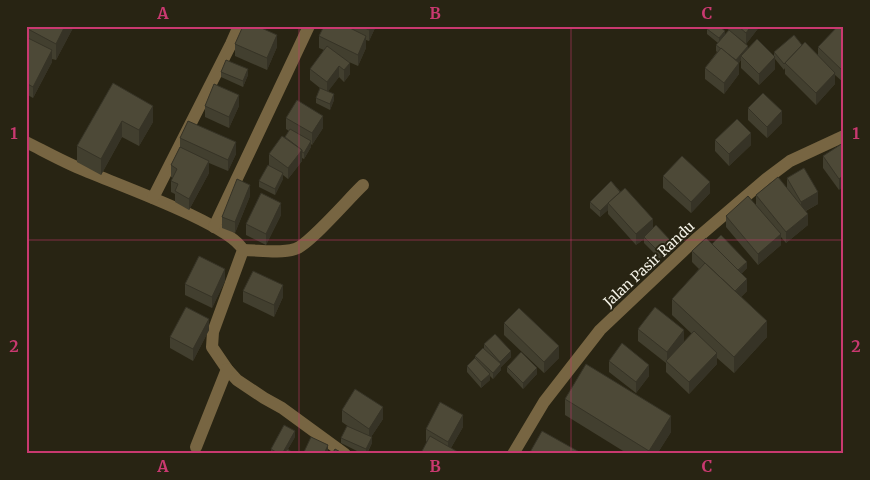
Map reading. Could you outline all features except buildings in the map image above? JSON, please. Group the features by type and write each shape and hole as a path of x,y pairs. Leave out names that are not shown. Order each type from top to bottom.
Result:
{"street":[{"path":"154,198 232,44 239,26"},
{"path":"214,226 309,26"},
{"name":"Jalan Pasir Randu","path":"513,454 544,402 600,330 696,240 766,179 790,161 844,136"},
{"path":"26,142 80,168 154,198 214,226 240,243 243,250 213,332 212,347 237,380 282,408 344,454"},
{"path":"243,250 279,251 295,249 314,234 363,185"},
{"path":"196,447 227,369"}]}
